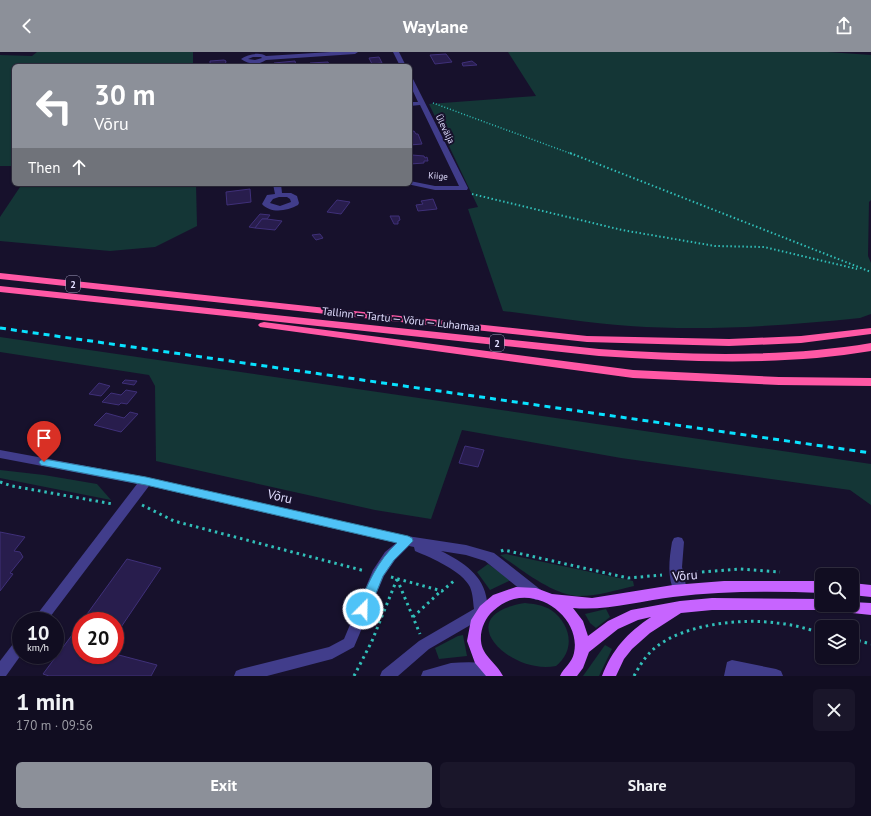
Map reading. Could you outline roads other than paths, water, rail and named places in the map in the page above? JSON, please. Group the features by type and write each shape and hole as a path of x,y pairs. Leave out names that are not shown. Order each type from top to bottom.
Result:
{"highway":[{"name":"Tallinn — Tartu — Võru — Luhamaa","path":"0,276 587,338 657,342 727,342 786,340 871,331"},
{"name":"Tallinn — Tartu — Võru — Luhamaa","path":"0,289 125,301 520,346 649,357 721,358 798,355 871,347"},
{"path":"125,301 139,308 633,374 779,381 871,382"}],"main road":[{"name":"Võru","path":"552,600 592,604 680,590 724,587 815,587"},
{"path":"859,590 871,591"},
{"path":"493,673 480,658 474,642 474,626 481,612 497,599 506,595 517,593 536,594 552,600 569,612 575,620 582,639 582,649 576,667 568,675"},
{"path":"582,649 613,625 636,614 680,607 712,604 815,605"},
{"path":"609,676 623,650 637,633 680,607"},
{"path":"859,608 871,609"}],"street":[{"path":"265,58 355,52"},
{"path":"396,52 402,64"},
{"name":"Ülevälja","path":"412,83 464,188"},
{"path":"412,104 422,102"},
{"name":"Kiige","path":"412,182 435,188 464,188"},
{"path":"277,186 279,195"},
{"name":"Võru","path":"0,454 146,481 408,541 466,550 489,557 501,564 536,594"},
{"path":"46,612 146,481"},
{"path":"241,676 332,653 349,643 378,574 390,556 408,541"},
{"name":"Võru","path":"408,541 437,554 465,572 475,583 481,612"},
{"path":"678,542 676,574 680,590"},
{"path":"387,676 424,645 481,612"},
{"path":"0,672 12,656"},
{"path":"428,676 438,671 454,667 493,673"},
{"path":"732,676 732,667 776,676"}],"railway":[{"path":"0,328 871,453"}]}
